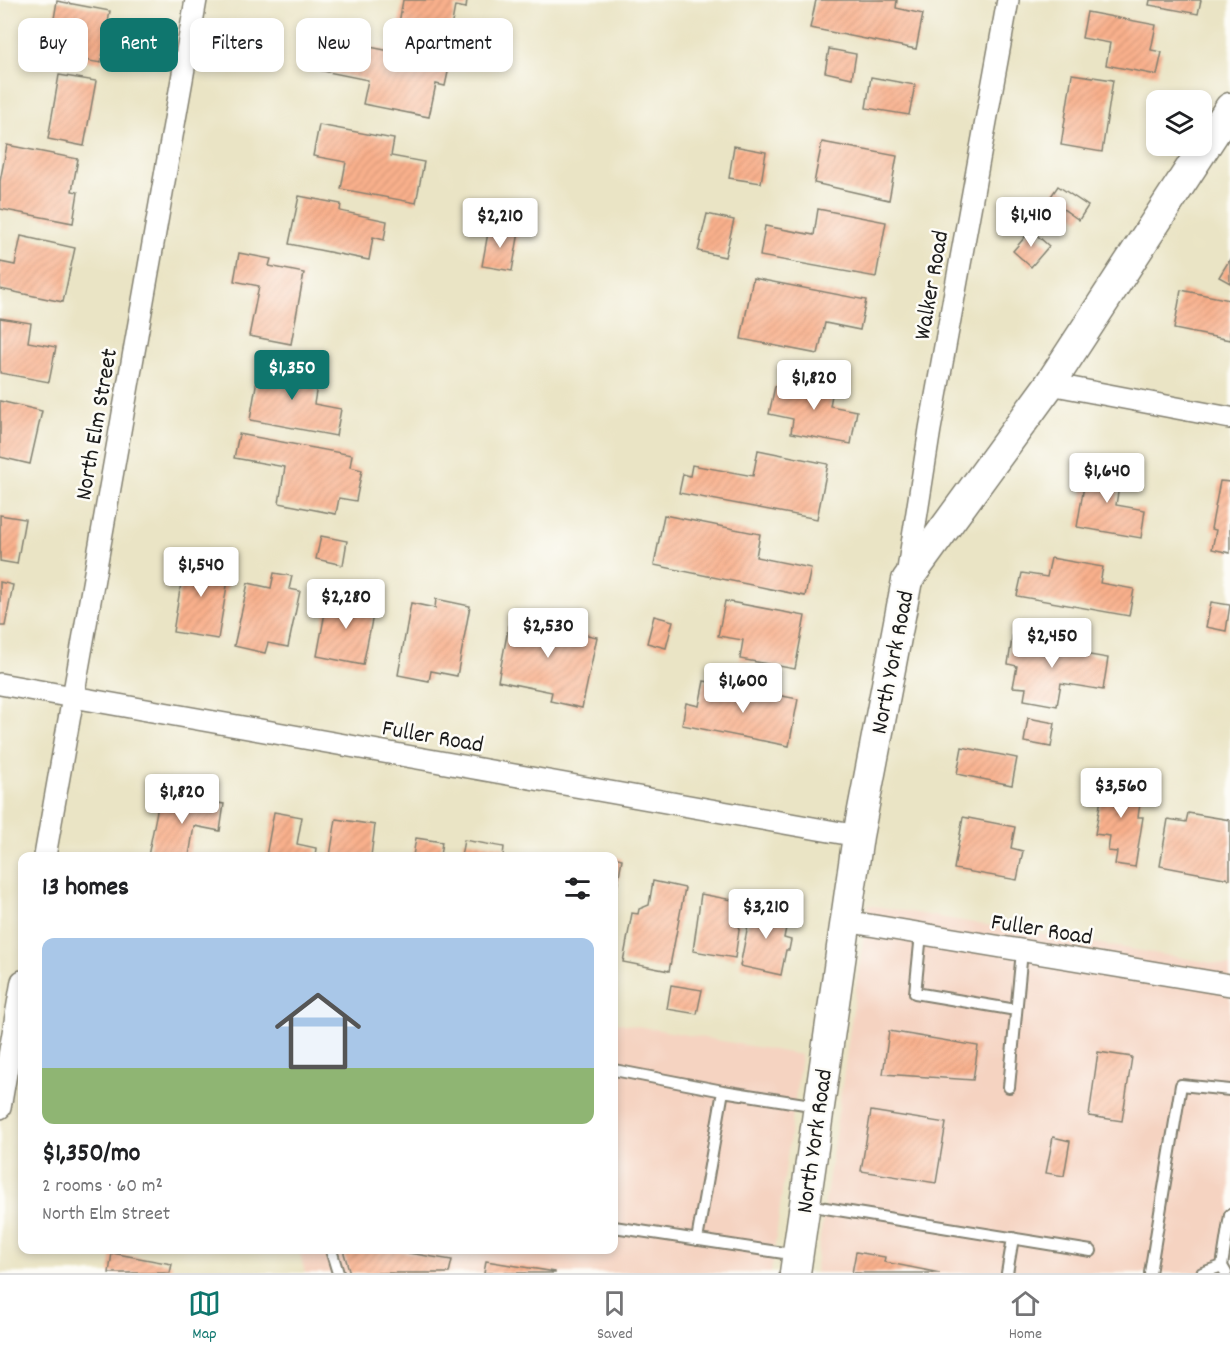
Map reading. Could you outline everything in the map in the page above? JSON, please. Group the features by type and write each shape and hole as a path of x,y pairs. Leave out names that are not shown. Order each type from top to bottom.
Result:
{"main road":[{"name":"North York Road","path":"796,1264 858,836 907,580 1050,384 1230,108"}],"street":[{"name":"North Elm Street","path":"46,852 196,0"},
{"name":"Walker Road","path":"907,580 930,429 1008,0"},
{"path":"1050,384 1230,418"},
{"name":"Fuller Road","path":"0,684 858,836"},
{"name":"Fuller Road","path":"845,921 1230,985"},
{"path":"0,1108 18,1004"}],"lane":[{"path":"921,934 915,993 1016,1010"},
{"path":"1009,1087 1022,951"},
{"path":"618,1071 818,1106"},
{"path":"1150,1273 1181,1085 1230,1090"},
{"path":"697,1240 723,1091"},
{"path":"805,1204 1091,1251"},
{"path":"1202,1273 1224,1270 1230,1215"},
{"path":"618,1228 697,1240 796,1264"},
{"path":"1007,1273 1013,1238"},
{"path":"332,1254 338,1273"}],"shaded area":[{"path":"868,905 1230,966 1230,1273 815,1273"},
{"path":"618,1023 801,1055 771,1273 305,1273 300,1254 618,1254"}],"building":[{"path":"403,0 467,0 466,8 455,6 453,18 400,18"},
{"path":"816,0 897,0 896,8 923,14 916,49 810,28"},
{"path":"1150,0 1201,0 1198,14 1149,5"},
{"path":"57,1 110,11 109,18 100,18 100,63 88,61 88,18 54,18"},
{"path":"1087,12 1156,25 1151,50 1162,52 1157,75 1106,65 1110,43 1082,38"},
{"path":"371,47 383,50 383,72 448,72 445,86 436,84 429,117 363,104 368,80 328,72 371,72"},
{"path":"829,49 856,54 852,78 825,72"},
{"path":"1072,74 1113,80 1102,152 1061,145"},
{"path":"59,75 96,81 84,146 48,139"},
{"path":"871,77 915,85 909,115 866,108"},
{"path":"319,125 394,139 391,156 424,162 416,203 341,189 346,162 313,156"},
{"path":"822,142 897,156 889,200 814,183"},
{"path":"7,145 78,159 72,191 78,192 73,223 0,209 0,181"},
{"path":"734,146 766,152 761,183 729,178"},
{"path":"1058,186 1088,206 1079,220 1049,199"},
{"path":"299,196 341,204 340,211 387,221 384,240 373,237 369,260 289,244"},
{"path":"818,209 886,222 876,277 760,256 765,226 814,235"},
{"path":"707,214 734,220 725,257 698,251"},
{"path":"489,227 519,232 512,271 482,266"},
{"path":"1031,230 1049,246 1031,267 1013,251"},
{"path":"21,236 75,248 63,302 0,289 0,262 15,265"},
{"path":"239,253 271,259 269,266 304,273 291,344 249,336 259,286 234,281"},
{"path":"1230,259 1230,283 1219,277"},
{"path":"753,278 866,300 860,330 825,323 818,354 741,339"},
{"path":"1181,290 1230,300 1230,340 1174,329"},
{"path":"0,318 31,323 28,342 56,347 49,382 0,373"},
{"path":"260,362 319,374 314,404 341,409 336,436 250,420"},
{"path":"798,376 834,384 830,406 857,411 851,444 791,433 793,419 769,414 775,386 796,390"},
{"path":"0,401 42,411 30,464 0,457"},
{"path":"239,434 352,455 350,467 362,470 356,501 339,498 336,514 279,503 285,467 234,458"},
{"path":"758,450 828,464 817,519 679,493 683,474 690,476 692,465 753,476"},
{"path":"1088,462 1122,468 1116,505 1145,510 1141,538 1077,527"},
{"path":"1220,481 1230,482 1230,553 1212,549 1216,530 1211,529"},
{"path":"0,515 25,519 17,564 0,561"},
{"path":"664,515 760,534 756,557 811,568 805,596 654,565"},
{"path":"321,536 347,541 343,565 316,559"},
{"path":"186,553 212,557 210,570 229,574 218,639 173,632"},
{"path":"1051,558 1103,567 1100,583 1134,589 1129,616 1017,596 1022,573 1047,577"},
{"path":"274,573 292,576 289,589 300,591 288,647 268,643 265,653 234,646 248,583 271,588"},
{"path":"0,582 13,585 5,626 0,626"},
{"path":"328,596 375,605 363,665 317,656"},
{"path":"436,599 470,606 457,676 431,671 429,681 398,675 411,603 435,608"},
{"path":"725,601 805,616 795,669 740,659 743,640 718,636"},
{"path":"1211,602 1230,605 1226,631 1206,627"},
{"path":"536,616 569,623 568,631 597,637 582,708 550,701 552,692 498,681 510,619 535,624"},
{"path":"654,616 673,621 666,648 647,643"},
{"path":"1013,632 1038,635 1036,646 1108,658 1103,690 1061,683 1057,706 1024,700 1026,688 1013,687 1017,666 1008,664"},
{"path":"704,681 798,699 789,746 682,725 686,703 699,706"},
{"path":"1028,718 1055,723 1051,747 1024,742"},
{"path":"962,747 1017,758 1012,785 957,774"},
{"path":"1105,775 1129,779 1128,789 1142,791 1138,817 1143,817 1135,867 1115,864 1117,852 1108,851 1110,836 1095,834"},
{"path":"160,796 192,802 192,799 224,804 220,831 194,826 190,852 149,852"},
{"path":"274,812 302,817 297,844 316,848 316,852 267,852"},
{"path":"1188,813 1230,820 1230,879 1160,866 1168,819 1186,822"},
{"path":"963,817 1015,827 1011,848 1023,851 1017,880 954,869"},
{"path":"336,819 375,825 372,852 331,852"},
{"path":"416,838 442,842 441,852 414,852"},
{"path":"464,840 504,847 503,852 462,852"},
{"path":"618,858 622,859 618,881"},
{"path":"653,881 685,888 669,971 623,962 632,913 638,914 639,909 649,905"},
{"path":"701,894 743,902 735,958 693,951"},
{"path":"752,905 789,912 784,938 791,940 789,950 786,950 781,975 740,966"},
{"path":"671,985 702,990 697,1014 667,1009"},
{"path":"889,1031 978,1046 973,1080 883,1074"},
{"path":"1098,1052 1132,1057 1122,1121 1089,1116"},
{"path":"871,1111 946,1123 936,1183 861,1171"},
{"path":"1053,1137 1070,1141 1064,1176 1046,1173"},
{"path":"856,1252 885,1257 884,1262 940,1273 852,1273"},
{"path":"112,1254 172,1264 170,1273 109,1273"},
{"path":"344,1254 415,1254 452,1260 449,1273 350,1273"},
{"path":"486,1261 555,1272 555,1273 484,1273"}]}
